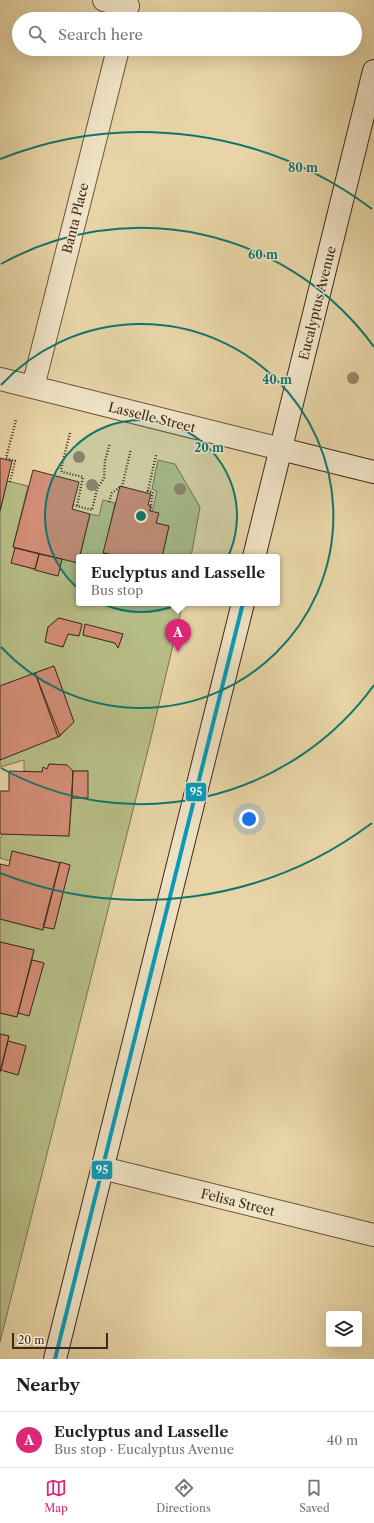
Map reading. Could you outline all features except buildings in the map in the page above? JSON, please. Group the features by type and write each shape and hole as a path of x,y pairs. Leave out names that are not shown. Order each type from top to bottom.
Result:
{"main road":[{"path":"104,0 128,8"},
{"name":"Banta Place","path":"33,387 116,56"},
{"name":"Eucalyptus Avenue","path":"255,554 374,71"},
{"name":"Lasselle Street","path":"0,379 374,472"},
{"path":"55,1359 241,606"},
{"name":"Felisa Street","path":"102,1168 374,1235"}],"path":[{"path":"10,482 15,461 6,458 16,420"},
{"path":"70,433 61,469 62,472 83,477 75,505 92,510 97,489 104,478 105,461 110,443"},
{"path":"109,502 112,493 121,487 131,449"},
{"path":"150,511 153,492 148,491 156,455"}],"green space":[{"path":"158,460 175,464 200,507 192,554 163,554 169,526 156,523 158,514 152,512 157,491 152,489"},
{"path":"7,481 28,486 13,547 15,548 12,563 58,576 62,559 76,562 76,606 182,606 150,742 0,1342 0,1072 1,1070 18,1075 26,1046 8,1041 9,1036 0,1034 0,1013 17,1017 18,1013 29,1016 44,963 32,960 34,950 0,942 0,919 42,930 43,927 54,929 70,865 12,851 10,861 0,858 0,839 2,834 69,836 72,798 87,798 87,771 73,771 67,765 49,764 47,769 43,768 42,772 24,771 24,760 0,767 0,760 60,736 74,722 54,666 0,686 0,511","holes":["58,618 82,624 79,636 68,634 63,647 45,642 48,627","85,625 123,634 118,648 115,643 83,635"]},
{"path":"103,500 115,503 104,554 81,554 90,514 99,516"}],"transit line":[{"name":"95","path":"55,1359 242,606"}],"place":[{"name":"Euclyptus and Lasselle","path":"178,652"}]}
